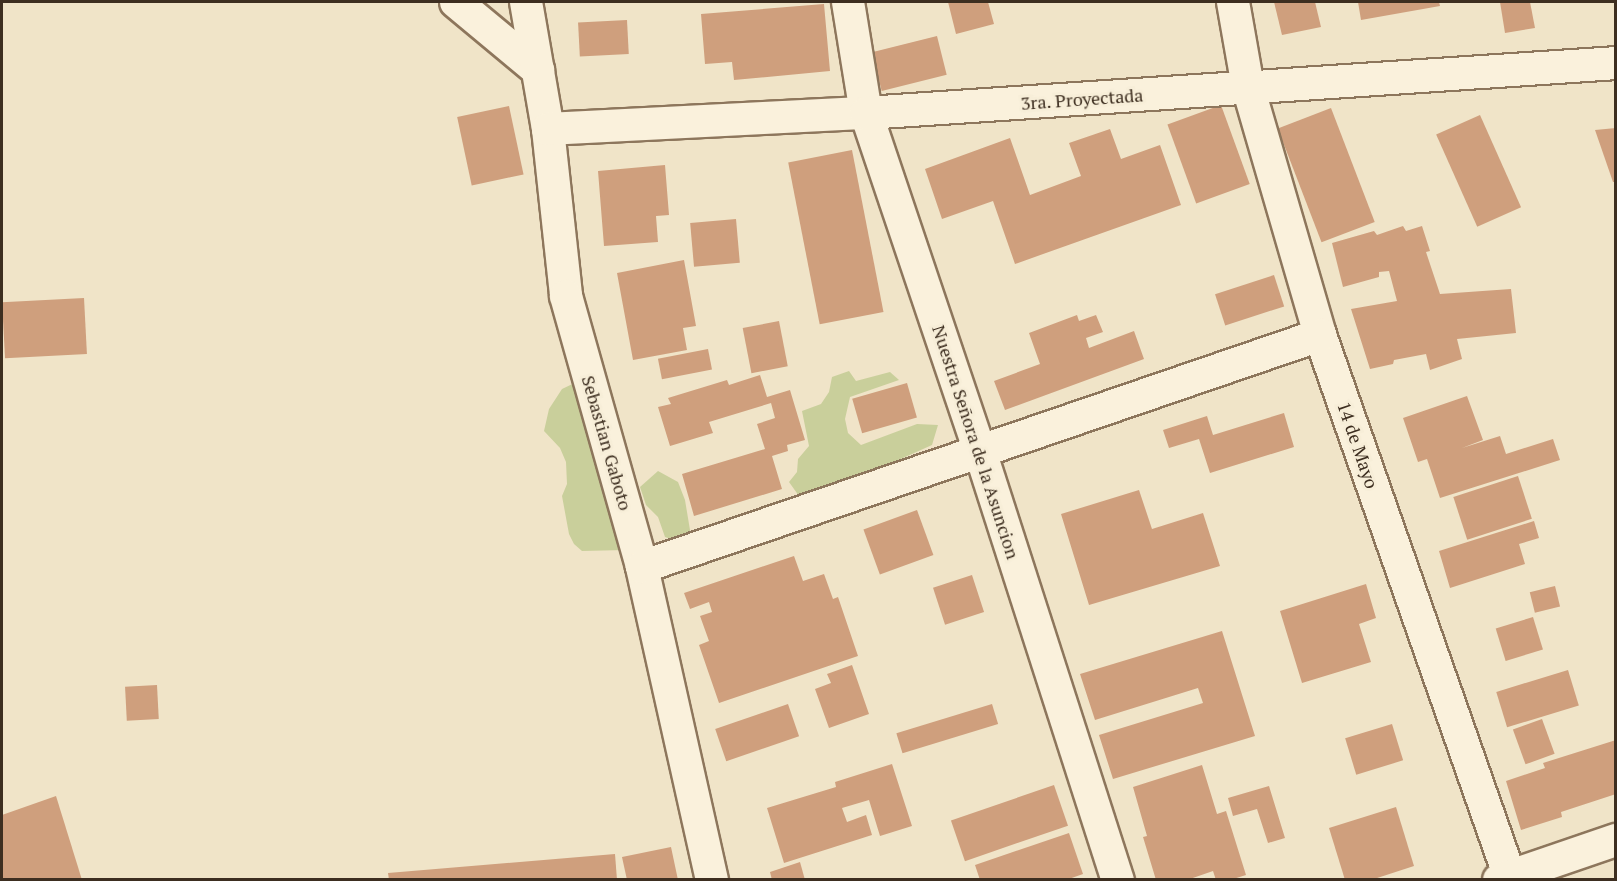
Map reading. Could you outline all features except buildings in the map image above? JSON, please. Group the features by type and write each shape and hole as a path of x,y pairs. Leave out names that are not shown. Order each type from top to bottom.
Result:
{"street":[{"path":"456,2 538,70"},
{"name":"Sebastian Gaboto","path":"526,2 548,129 566,296 642,567 712,879"},
{"name":"Nuestra Señora de la Asuncion","path":"848,2 866,113 980,451 1118,879"},
{"name":"14 de Mayo","path":"1233,2 1248,87 1320,335 1507,878"},
{"name":"3ra. Proyectada","path":"548,129 866,113 1616,63"},
{"path":"642,567 1320,335"},
{"path":"1507,878 1616,840"}],"green space":[{"path":"849,371 856,381 890,372 899,380 850,397 845,419 848,433 861,445 917,424 938,425 932,445 894,462 866,481 830,494 799,496 789,482 797,472 798,459 809,446 802,411 821,404 829,392 832,377"},
{"path":"583,379 625,550 582,551 574,544 569,534 562,496 567,484 566,462 560,448 544,431 549,409 562,389"},
{"path":"658,471 678,482 685,500 691,536 676,541 665,537 658,517 646,505 640,487"}]}
